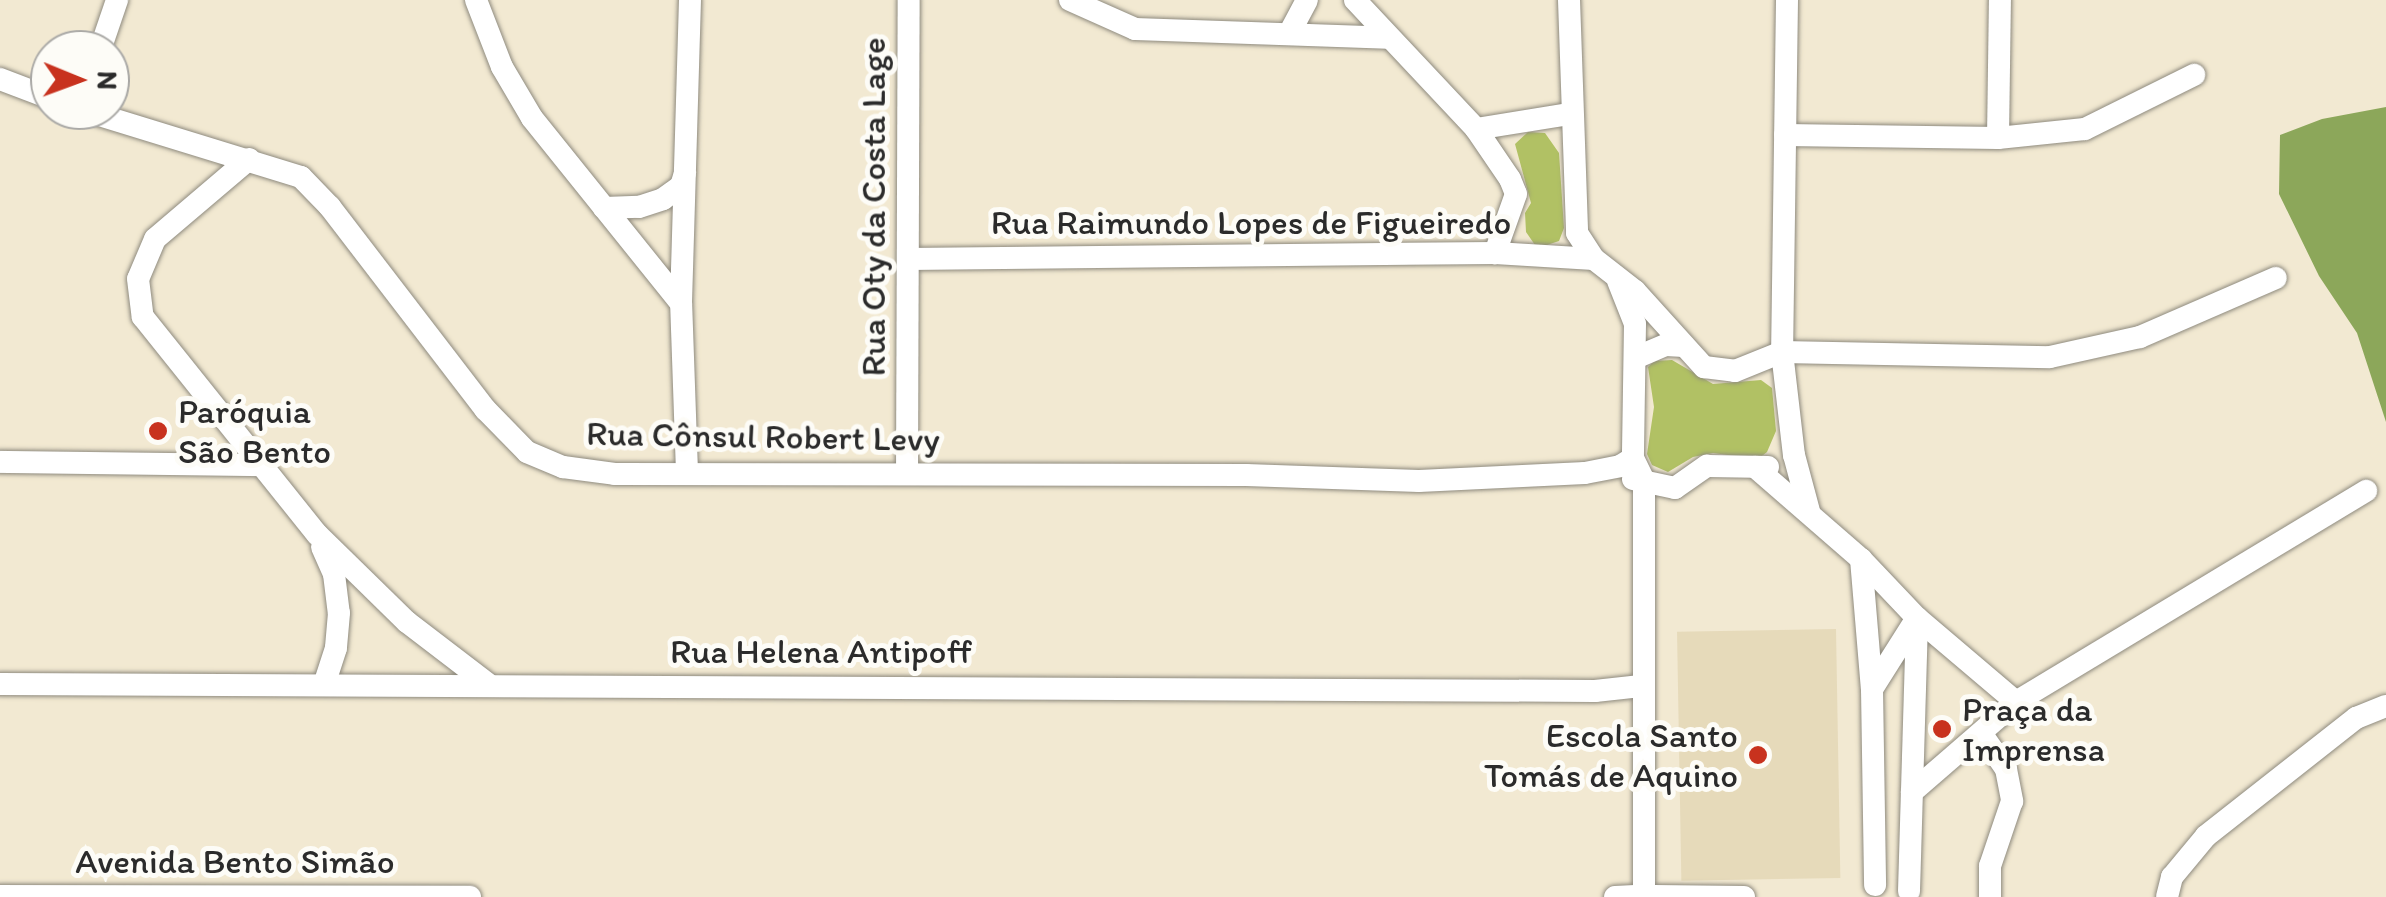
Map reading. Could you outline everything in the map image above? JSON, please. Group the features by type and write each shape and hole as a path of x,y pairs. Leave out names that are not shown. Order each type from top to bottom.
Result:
{"street":[{"path":"107,30 117,0"},
{"path":"476,0 516,94 681,304"},
{"path":"484,0 486,26"},
{"path":"687,472 681,304 690,0"},
{"name":"Rua Oty da Costa Lage","path":"908,474 910,0"},
{"path":"1070,0 1135,29 1388,38"},
{"path":"1290,32 1307,0"},
{"path":"1355,0 1476,129 1516,194 1495,253"},
{"path":"1569,0 1577,233 1594,260 1636,291 1704,367 1719,372 1756,366 1782,352 2050,357 2140,338 2276,278"},
{"path":"1786,0 1782,352 1794,455 1809,511"},
{"path":"1998,138 2000,0"},
{"path":"1785,135 1998,138 2085,128 2194,75"},
{"path":"0,79 30,90"},
{"path":"1476,129 1570,114"},
{"name":"Rua Cônsul Robert Levy","path":"130,124 301,178 330,206 485,409 528,452 563,467 615,474 1419,481 1585,472 1620,466 1633,458"},
{"path":"249,159 155,238 138,279 143,317 317,534 407,622 488,684"},
{"path":"604,208 638,206 663,199 682,186 686,170"},
{"name":"Rua Raimundo Lopes de Figueiredo","path":"908,259 1495,253 1594,260"},
{"path":"1617,278 1635,324 1633,458 1644,480 1639,896 1744,897"},
{"path":"1635,358 1666,345 1684,346"},
{"path":"1756,366 1787,384"},
{"path":"1644,480 1674,488 1708,466 1768,467 1794,455"},
{"path":"0,462 258,465"},
{"path":"1755,467 1861,559 1917,618 2016,702"},
{"name":"Rua Cônsul Robert Levy","path":"1585,472 1644,480"},
{"path":"1912,792 2016,702 2366,491"},
{"path":"317,534 334,574 338,613 336,648 324,684"},
{"path":"1861,559 1872,690 1868,891 1892,883 1911,894 1917,618"},
{"path":"1872,690 1917,618"},
{"name":"Rua Helena Antipoff","path":"0,684 1595,691 1641,686"},
{"path":"2167,897 2172,877 2206,836 2356,718 2386,706"},
{"path":"1982,733 2006,769 2012,802 1990,866 1990,897"},
{"name":"Avenida Bento Simão","path":"14,896 470,897"}],"shaded area":[{"name":"Escola Santo Tomás de Aquino","path":"1836,629 1840,878 1681,881 1677,632"}],"green space":[{"path":"2386,107 2386,422 2357,333 2319,276 2279,194 2280,135 2322,119"},
{"path":"1528,132 1545,133 1559,153 1564,228 1559,241 1547,245 1535,245 1526,232 1525,213 1531,203 1515,144"},
{"path":"1672,360 1713,384 1761,380 1772,388 1776,431 1767,452 1758,459 1713,453 1693,457 1668,472 1652,465 1647,454 1654,407 1648,367 1654,361"}],"place":[{"name":"Paróquia São Bento","path":"158,431"},
{"name":"Praça da Imprensa","path":"1942,729"},
{"name":"Escola Santo Tomás de Aquino","path":"1758,755"}]}
